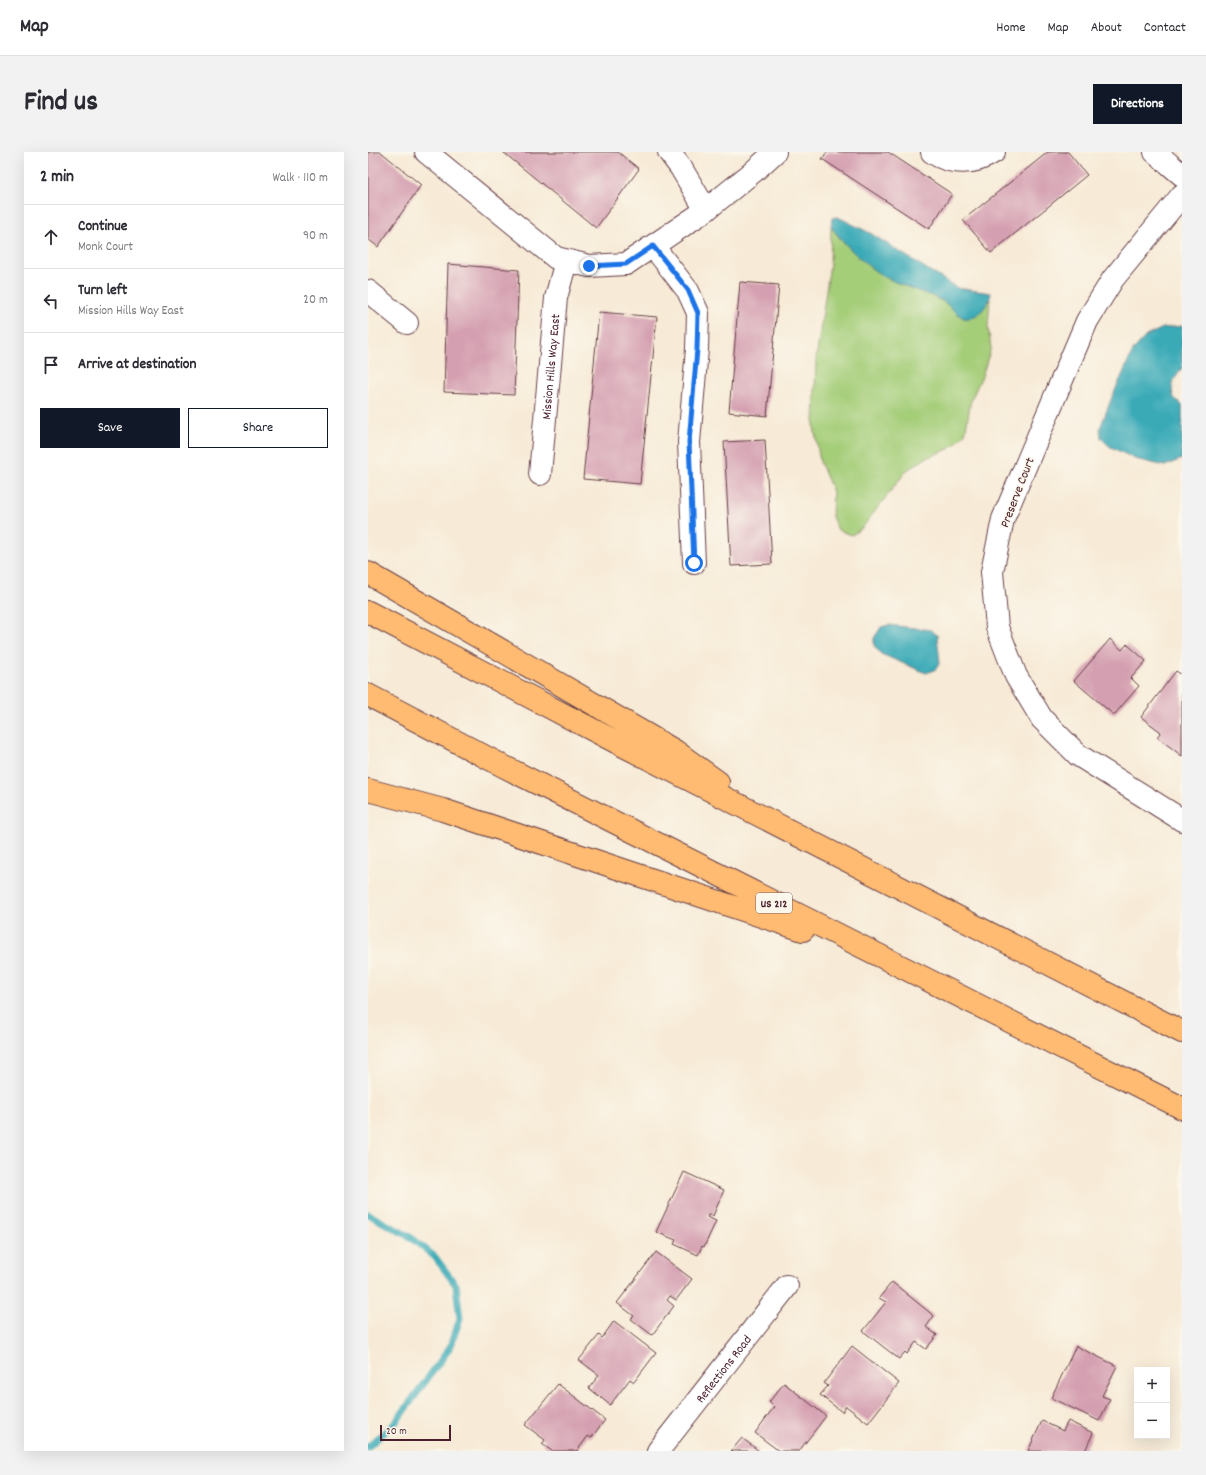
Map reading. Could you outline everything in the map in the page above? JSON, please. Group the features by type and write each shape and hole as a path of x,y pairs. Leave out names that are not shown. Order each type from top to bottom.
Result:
{"highway":[{"path":"368,573 675,750 772,822"},
{"path":"368,612 618,743 1182,1032"},
{"name":"US 212","path":"368,695 503,766 1182,1108"},
{"path":"368,790 443,810 876,954"}],"street":[{"path":"426,152 556,258 589,266 626,264 706,210 775,152"},
{"path":"669,152 706,210"},
{"path":"932,152 952,161 966,162 985,158 994,152"},
{"path":"1155,152 1182,175"},
{"name":"Preserve Court","path":"1182,195 1113,278 1087,321 1003,519 992,572 997,627 1016,676 1042,719 1078,755 1182,820"},
{"path":"653,246 688,290 698,313 697,349 689,442 694,563"},
{"name":"Mission Hills Way East","path":"540,474 556,298 566,261"},
{"path":"368,291 407,323"},
{"name":"Reflections Road","path":"658,1451 788,1286"}],"green space":[{"path":"831,227 842,241 926,293 944,302 964,318 980,312 990,299 988,327 991,348 982,376 971,400 965,434 951,448 926,458 907,470 862,528 852,535 838,530 832,517 833,492 820,462 814,426 816,359 830,264"}],"water":[{"path":"838,217 870,233 957,288 991,293 988,302 978,314 973,317 964,318 943,301 876,272 845,243 831,227 832,218"},
{"path":"1182,326 1182,368 1174,380 1172,390 1174,398 1182,405 1182,459 1165,466 1135,459 1109,446 1101,438 1100,428 1112,397 1134,349 1146,336 1163,328"},
{"path":"889,625 931,630 937,635 940,663 935,670 926,673 881,654 874,646 874,638 881,627"}],"building":[{"path":"368,152 381,152 421,185 378,247 368,239"},
{"path":"503,152 618,152 639,169 596,228"},
{"path":"827,152 888,152 952,194 929,229 822,159"},
{"path":"1048,152 1068,152 1087,175 991,253 963,220"},
{"path":"448,264 519,270 514,395 444,392"},
{"path":"740,282 779,285 767,416 729,412"},
{"path":"599,312 657,317 640,484 583,479"},
{"path":"765,440 772,564 731,566 724,442"},
{"path":"1110,639 1122,650 1127,644 1146,661 1131,678 1139,686 1114,715 1074,681"},
{"path":"1176,671 1182,675 1182,756 1157,737 1161,732 1141,717"},
{"path":"684,1172 724,1190 713,1216 709,1214 707,1217 716,1221 704,1247 702,1246 698,1255 674,1244 676,1240 656,1232"},
{"path":"656,1252 692,1279 676,1300 670,1296 667,1300 674,1306 652,1335 631,1319 634,1316 617,1303"},
{"path":"892,1282 934,1316 926,1327 937,1335 926,1349 916,1342 907,1354 905,1352 899,1359 863,1331 886,1302 879,1298"},
{"path":"614,1321 656,1353 634,1382 630,1379 610,1405 589,1388 599,1375 579,1360 599,1335 602,1338"},
{"path":"852,1346 899,1383 868,1423 846,1406 842,1412 820,1395 828,1386 824,1383"},
{"path":"1076,1346 1117,1366 1102,1396 1110,1399 1099,1421 1051,1398"},
{"path":"784,1383 826,1416 799,1451 779,1451 755,1433 774,1407 769,1402"},
{"path":"558,1384 605,1420 591,1438 588,1436 577,1451 552,1451 542,1444 545,1440 525,1425"},
{"path":"1042,1421 1063,1431 1068,1421 1093,1433 1085,1451 1028,1451"},
{"path":"742,1438 759,1451 731,1451"}],"waterway":[{"path":"368,1214 410,1237 435,1257 456,1285 460,1319 449,1349 395,1423 368,1447"}],"route":[{"path":"589,266 626,264 653,246 688,290 698,313 697,349 689,442 694,563"}]}
